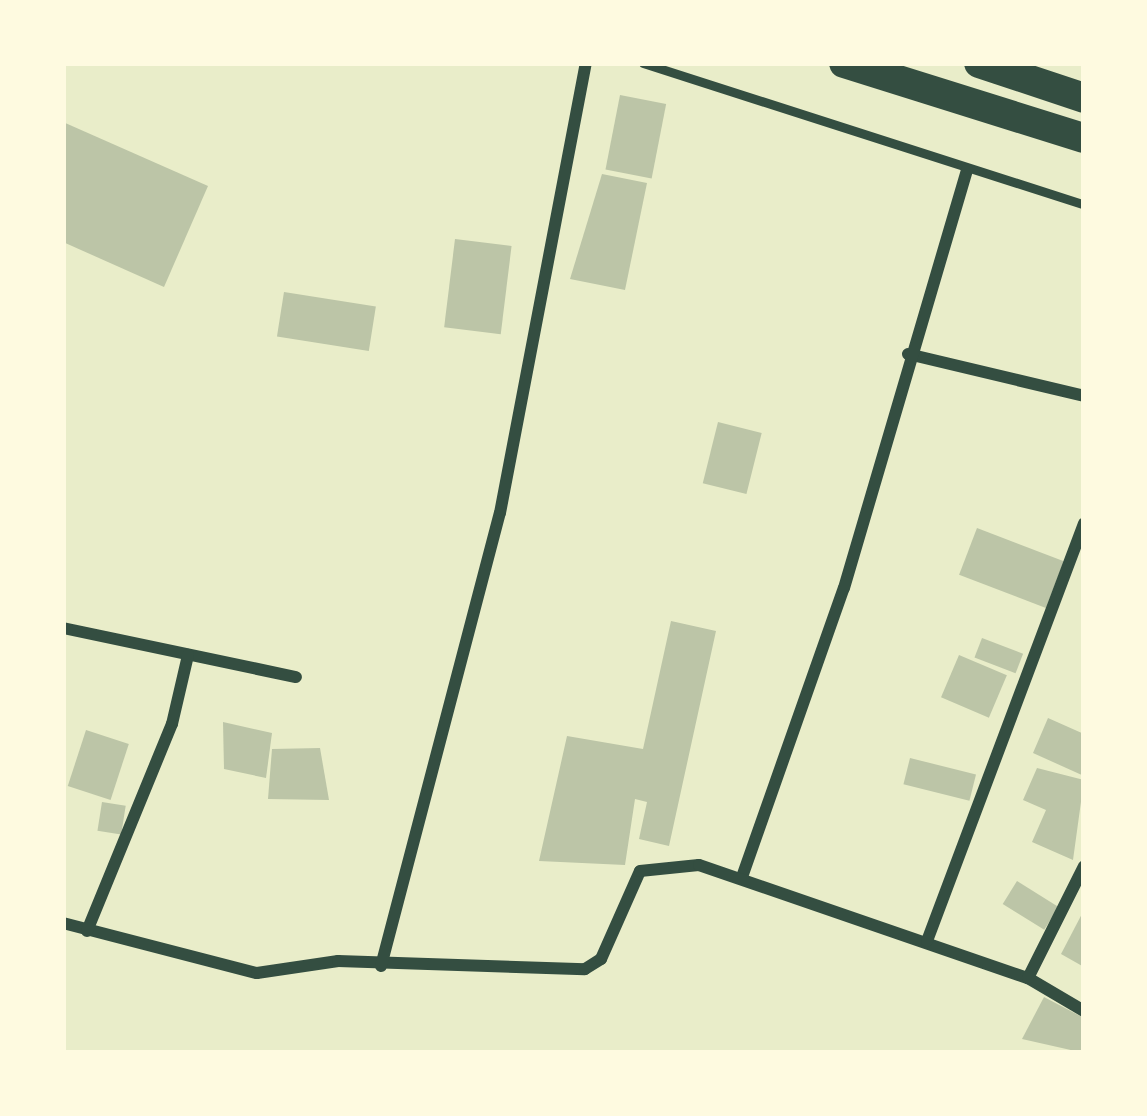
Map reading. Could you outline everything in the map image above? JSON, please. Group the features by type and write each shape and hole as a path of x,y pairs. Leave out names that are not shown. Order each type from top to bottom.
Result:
{"highway":[{"path":"844,63 1084,138"},
{"path":"979,63 1084,98"}],"street":[{"path":"381,966 500,513 586,63"},
{"path":"742,878 844,588 908,354 967,170"},
{"path":"908,354 1084,396"},
{"path":"927,941 1084,524"},
{"path":"63,628 296,676"},
{"path":"86,931 172,724 188,655"},
{"path":"63,923 257,973 311,962 585,969 601,959 640,871 674,863 742,878 927,941 1028,978 1084,1011"},
{"path":"1028,978 1084,866"}],"lane":[{"path":"644,63 1084,205"}],"building":[{"path":"620,95 666,104 652,179 605,170"},
{"path":"63,122 208,186 164,287 63,242"},
{"path":"602,174 647,183 625,290 570,279"},
{"path":"455,239 512,246 501,334 444,327"},
{"path":"284,292 376,307 369,351 277,336"},
{"path":"718,422 762,433 746,494 703,483"},
{"path":"977,528 1064,561 1046,608 959,575"},
{"path":"671,621 716,631 669,846 639,839 647,802 635,799 625,865 539,861 567,736 643,749"},
{"path":"982,638 1023,654 1016,673 974,658"},
{"path":"959,655 1007,675 989,718 941,697"},
{"path":"1048,718 1084,734 1084,776 1033,753"},
{"path":"223,722 272,733 266,778 224,769"},
{"path":"86,730 129,744 111,800 68,786"},
{"path":"320,748 329,800 268,799 272,749"},
{"path":"910,758 976,774 969,801 903,784"},
{"path":"1037,768 1084,780 1073,860 1032,842 1046,810 1023,800"},
{"path":"102,802 126,806 121,834 97,831"},
{"path":"1017,881 1059,907 1044,930 1003,904"},
{"path":"1084,910 1084,967 1061,954"},
{"path":"1044,997 1084,1018 1084,1053 1022,1039"}]}
